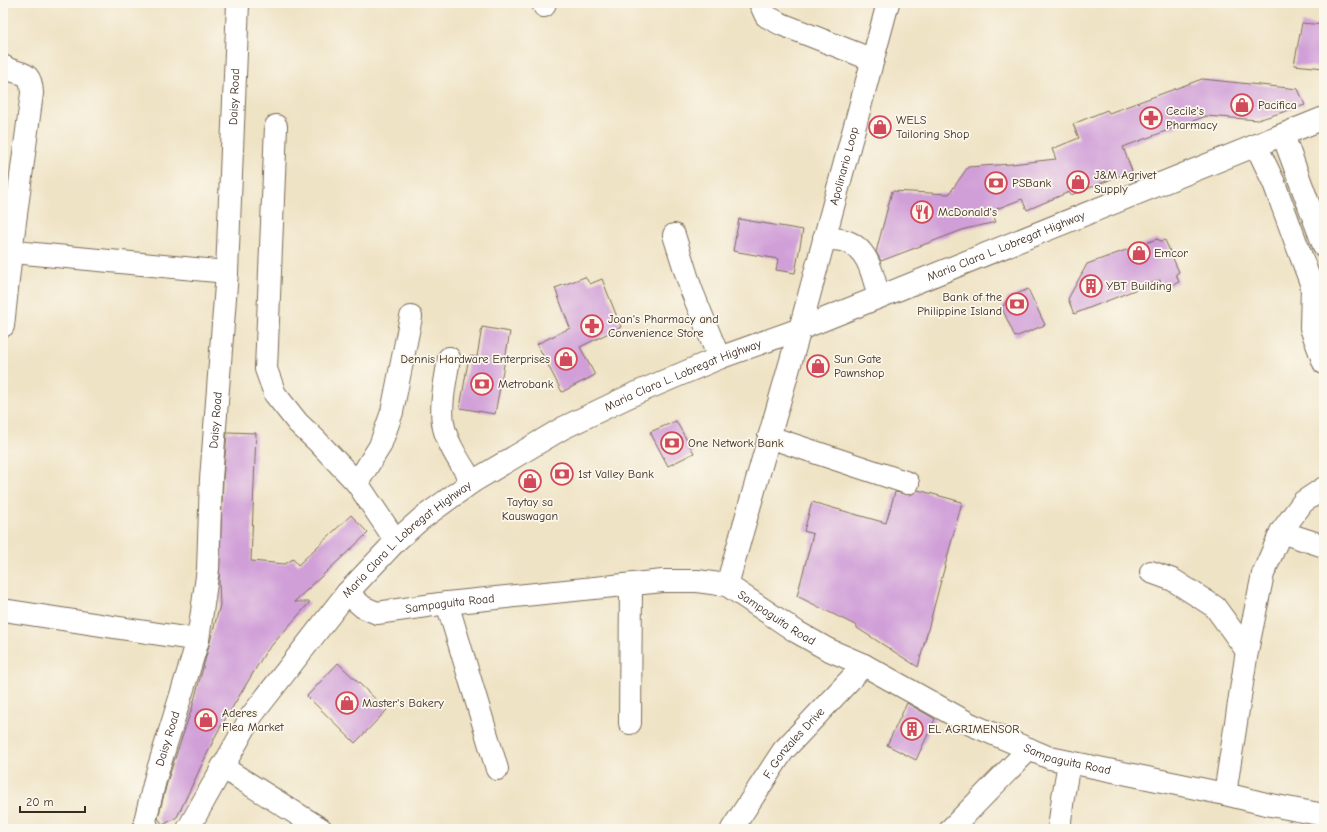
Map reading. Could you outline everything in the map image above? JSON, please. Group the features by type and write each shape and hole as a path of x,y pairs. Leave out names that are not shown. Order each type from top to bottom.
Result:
{"main road":[{"name":"Daisy Road","path":"148,829 145,821 156,776 198,640 208,569 211,479 226,272 238,3"},
{"path":"760,3 766,16 781,24 874,60"},
{"name":"Apolinario Loop","path":"800,329 874,60 888,3"},
{"path":"3,66 22,73 29,78 32,84 32,94 7,252 3,326"},
{"name":"Maria Clara L. Lobregat Highway","path":"188,829 252,715 347,593 396,541 421,519 472,482 563,428 634,394 719,358 800,329 1324,118"},
{"path":"276,126 266,369 275,394 298,423 318,441 357,483 396,541"},
{"path":"1283,135 1324,246"},
{"path":"1256,145 1274,183 1312,286 1311,328 1324,363"},
{"path":"674,235 691,289 719,358"},
{"path":"824,238 847,242 859,249 867,260 879,297"},
{"path":"7,252 226,272"},
{"path":"357,483 380,446 392,412 411,316"},
{"name":"Sampaguita Road","path":"727,585 800,329"},
{"path":"450,358 443,403 443,424 452,450 472,482"},
{"path":"769,437 908,483"},
{"path":"1225,794 1247,651 1263,574 1281,532 1303,502 1324,488"},
{"path":"1281,532 1324,546"},
{"path":"1152,572 1173,580 1215,608 1247,651"},
{"name":"Sampaguita Road","path":"347,593 363,607 377,613 447,603 663,581 696,581 727,585 797,632 827,649 864,665 970,724 1050,758 1225,794 1266,804 1310,819"},
{"path":"630,724 631,585"},
{"path":"447,603 497,769"},
{"path":"3,610 198,640"},
{"name":"F. Gonzales Drive","path":"732,829 784,751 864,665"},
{"path":"951,829 1029,749"},
{"path":"1059,829 1069,763"},
{"path":"222,767 321,829"}],"building":[{"path":"1302,23 1324,25 1324,68 1294,65"},
{"path":"1202,79 1298,89 1305,105 1258,120 1206,116 1123,147 1132,171 1071,195 1069,192 1027,210 1022,199 991,211 996,222 965,229 881,261 876,252 892,191 949,194 968,167 1056,159 1052,149 1079,138 1073,124 1107,110 1109,113"},
{"path":"739,219 803,230 795,273 776,270 778,259 733,251"},
{"name":"YBT Building","path":"1157,239 1161,241 1165,240 1179,272 1176,274 1179,282 1163,289 1160,280 1074,314 1068,299 1087,264"},
{"path":"585,277 590,284 602,279 621,327 580,347 595,375 562,392 537,344 570,328 555,288"},
{"path":"1028,289 1045,325 1015,337 1002,308 1008,298"},
{"name":"Metrobank","path":"482,327 510,332 495,414 460,408 469,356 477,357"},
{"name":"One Network Bank","path":"676,421 694,453 668,466 650,432"},
{"path":"227,432 256,433 251,561 285,564 293,559 298,565 351,515 368,533 294,602 310,602 265,653 217,733 177,817 163,825 158,818 168,779 192,708 220,605 219,581 223,480"},
{"path":"918,490 962,502 918,667 857,628 857,626 797,596 813,534 804,531 812,502 886,523 895,492 910,495"},
{"name":"Master's Bakery","path":"338,663 387,710 355,743 307,696"},
{"name":"EL AGRIMENSOR","path":"907,703 935,719 916,760 887,745"}],"place":[{"name":"Pacifica","path":"1242,105"},
{"name":"Cecile's Pharmacy","path":"1151,118"},
{"name":"WELS Tailoring Shop","path":"880,127"},
{"name":"J&M Agrivet Supply","path":"1078,182"},
{"name":"PSBank","path":"996,183"},
{"name":"McDonald's","path":"922,212"},
{"name":"Emcor","path":"1139,253"},
{"name":"YBT Building","path":"1091,286"},
{"name":"Bank of the Philippine Island","path":"1017,304"},
{"name":"Joan's Pharmacy and Convenience Store","path":"592,326"},
{"name":"Dennis Hardware Enterprises","path":"566,359"},
{"name":"Sun Gate Pawnshop","path":"818,366"},
{"name":"Metrobank","path":"482,384"},
{"name":"One Network Bank","path":"672,443"},
{"name":"1st Valley Bank","path":"562,474"},
{"name":"Taytay sa Kauswagan","path":"530,481"},
{"name":"Master's Bakery","path":"347,703"},
{"name":"Aderes Flea Market","path":"206,720"},
{"name":"EL AGRIMENSOR","path":"912,729"}]}
